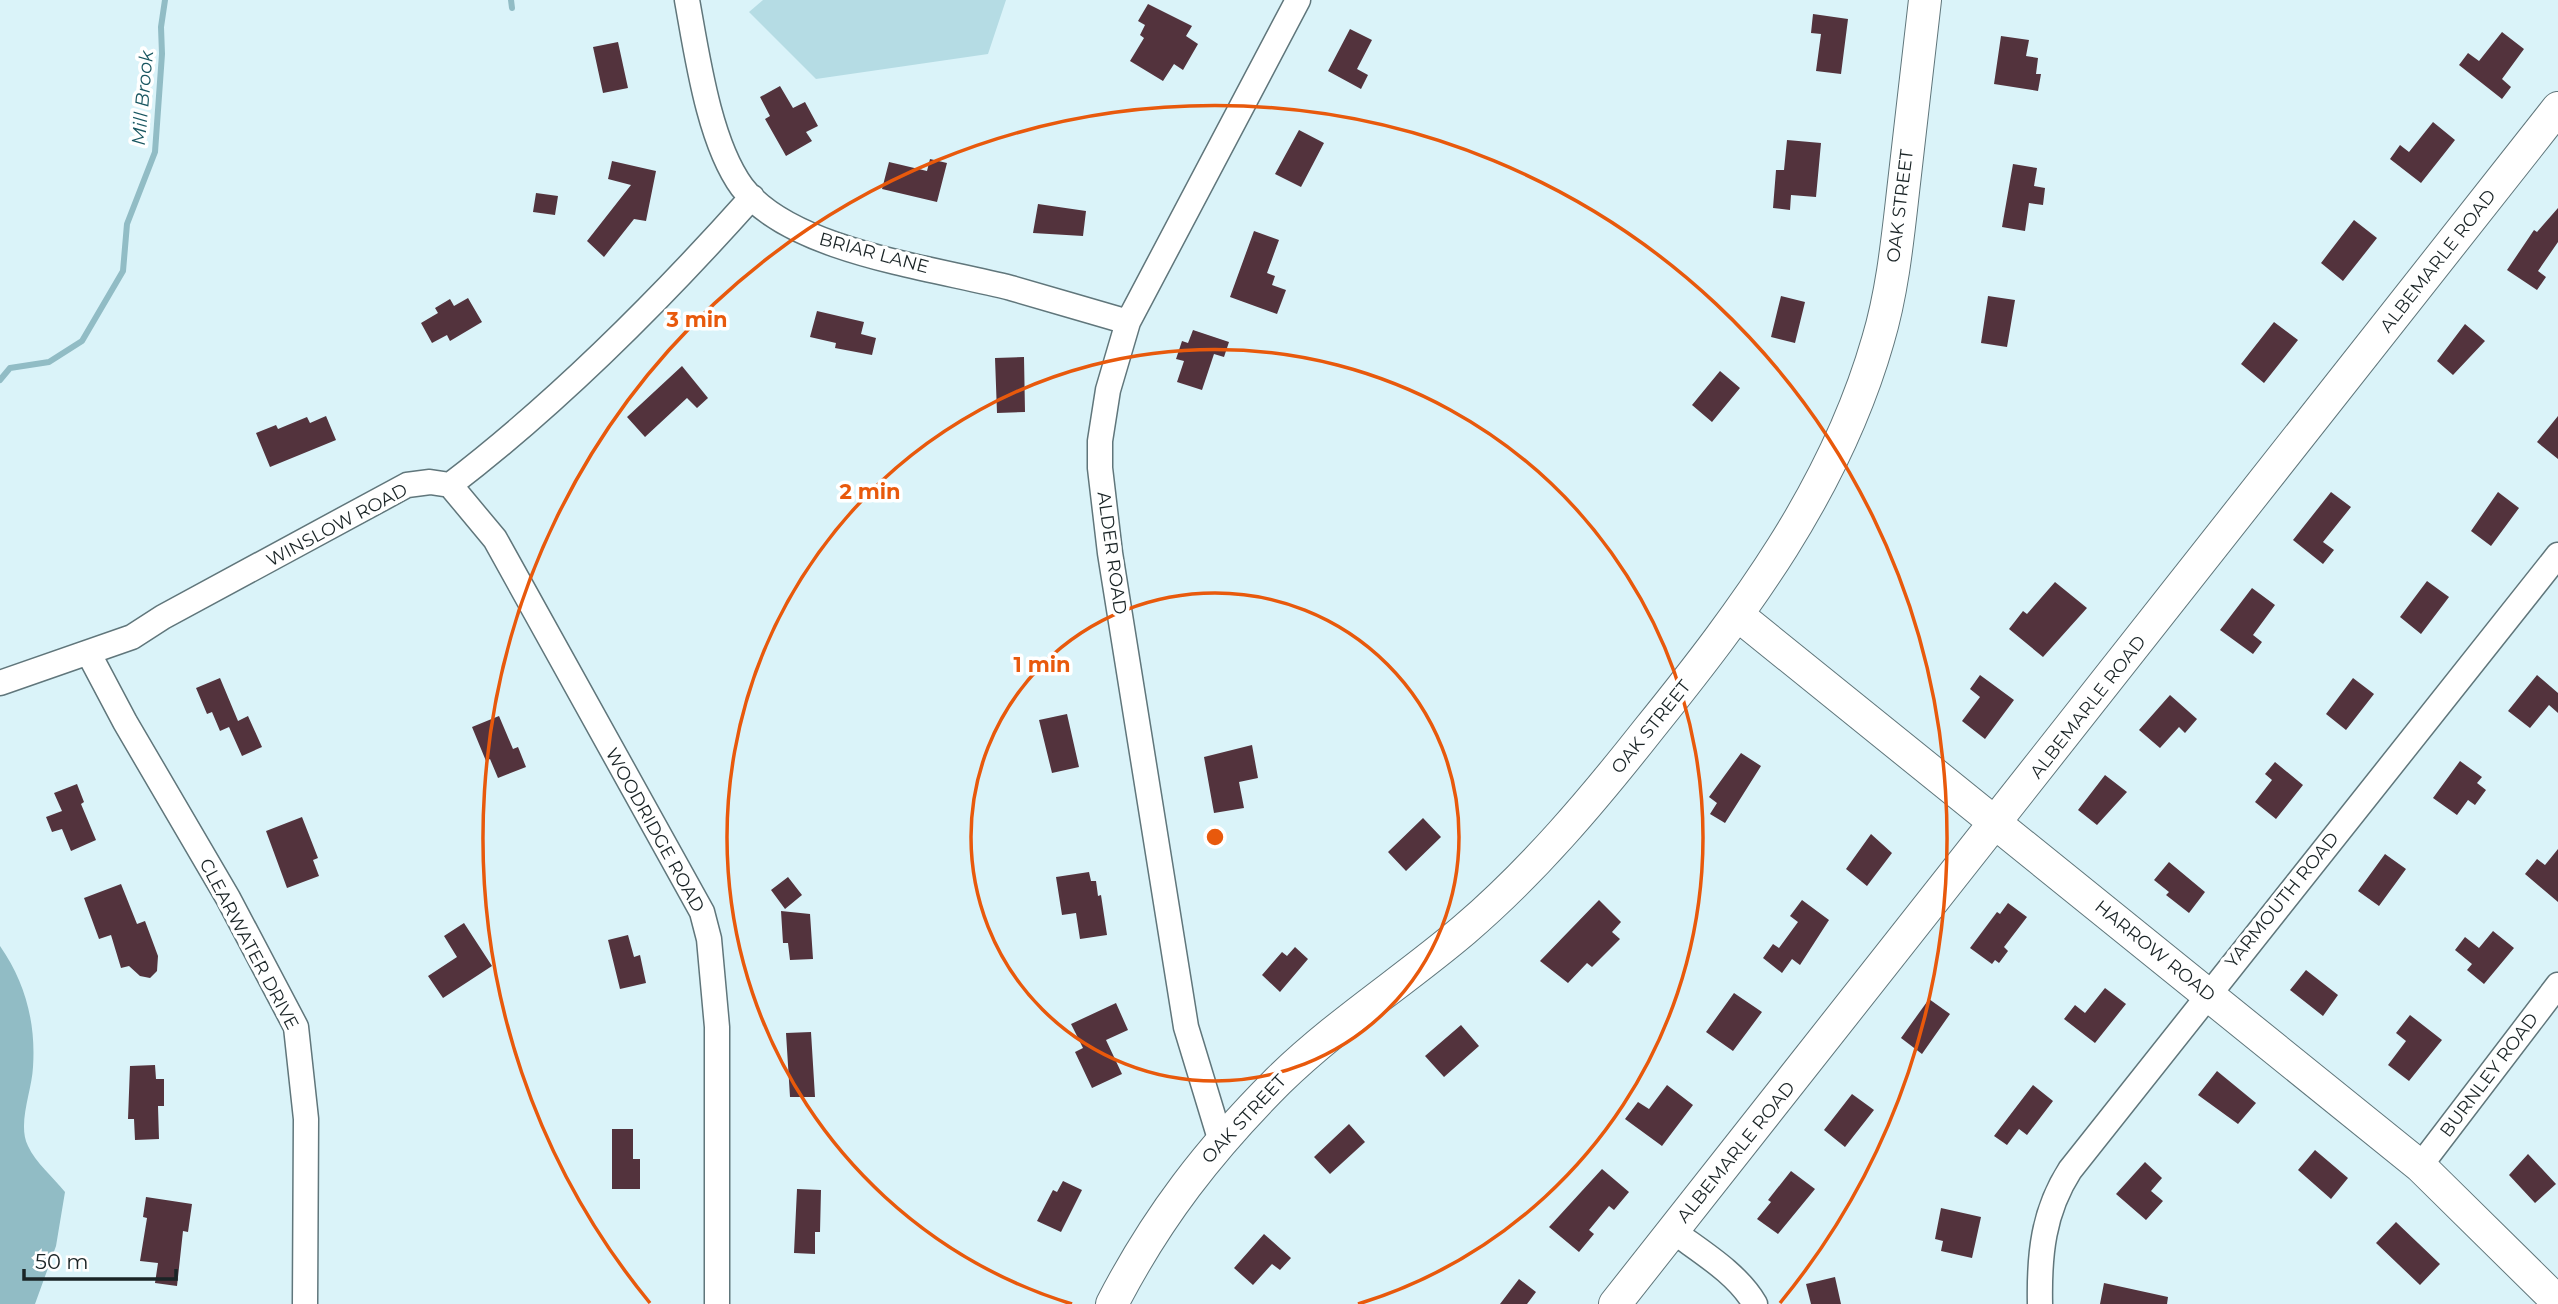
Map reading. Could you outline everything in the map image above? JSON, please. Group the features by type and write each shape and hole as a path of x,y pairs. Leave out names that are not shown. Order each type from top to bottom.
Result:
{"street":[{"name":"BRIAR LANE","path":"687,0 709,112 742,187 752,197 800,231 833,244 1012,288 1128,322"},
{"name":"ALDER ROAD","path":"1221,1142 1186,1027 1110,553 1100,468 1100,441 1115,356 1128,322 1298,0"},
{"name":"OAK STREET","path":"1112,1304 1143,1244 1181,1190 1280,1079 1465,929 1528,871 1616,770 1738,616 1808,509 1846,431 1879,339 1896,251 1925,0"},
{"name":"ALBEMARLE ROAD","path":"1615,1304 2558,108"},
{"path":"450,485 508,441 694,261 752,197"},
{"name":"WINSLOW ROAD","path":"0,682 132,638 163,617 407,485 430,482 450,485"},
{"name":"WOODRIDGE ROAD","path":"450,485 470,505 495,539 702,912 709,939 717,1027 717,1304"},
{"name":"YARMOUTH ROAD","path":"2040,1304 2041,1249 2046,1220 2056,1191 2208,993 2558,555"},
{"name":"HARROW ROAD","path":"1738,616 2420,1166 2558,1302"},
{"name":"CLEARWATER DRIVE","path":"89,654 125,722 228,898 296,1027 306,1119 305,1304"},
{"name":"BURNLEY ROAD","path":"2420,1166 2558,985"},
{"path":"1673,1231 1748,1291 1755,1304"}],"shaded area":[{"path":"763,0 1006,0 988,54 816,79 749,12"},
{"path":"0,946 22,988 33,1034 33,1067 24,1118 25,1137 35,1158 65,1192 56,1246 35,1304 0,1304"}],"building":[{"path":"1148,4 1192,26 1186,36 1198,44 1183,70 1174,64 1163,81 1130,61 1144,38 1140,35 1145,25 1138,21"},
{"path":"1813,14 1848,19 1841,74 1816,71 1821,34 1811,33"},
{"path":"1350,29 1372,40 1357,69 1368,75 1361,89 1328,71"},
{"path":"2502,32 2524,49 2502,79 2511,87 2502,99 2459,65 2468,53 2479,61"},
{"path":"2001,36 2029,40 2026,56 2038,58 2036,74 2041,74 2038,91 1994,84"},
{"path":"618,42 628,88 603,93 593,47"},
{"path":"780,86 793,108 805,102 818,126 806,132 812,141 786,156 765,119 770,116 760,97"},
{"path":"2433,122 2455,140 2421,183 2390,159 2400,145 2409,152"},
{"path":"1299,130 1324,143 1301,187 1275,174"},
{"path":"1787,140 1821,143 1816,197 1791,195 1790,210 1773,208 1776,170 1784,170"},
{"path":"930,159 947,163 937,202 882,189 889,162 927,171"},
{"path":"612,161 656,171 646,221 634,219 604,257 587,241 631,185 608,179"},
{"path":"2013,164 2037,168 2034,186 2045,188 2043,205 2029,203 2025,231 2002,227"},
{"path":"536,193 558,196 555,215 533,212"},
{"path":"1038,204 1086,211 1083,236 1033,233"},
{"path":"2558,208 2558,242 2538,271 2546,277 2537,290 2507,270 2534,230 2537,232"},
{"path":"2354,220 2377,238 2343,281 2321,263"},
{"path":"1254,231 1279,240 1267,273 1275,276 1272,285 1286,290 1277,314 1230,297"},
{"path":"1781,296 1805,302 1795,343 1771,337"},
{"path":"1988,296 2015,300 2007,347 1981,343"},
{"path":"468,298 482,322 450,341 447,335 432,343 421,323 438,313 435,308 450,299 454,306"},
{"path":"817,311 864,322 861,334 876,338 872,355 835,348 836,343 810,337"},
{"path":"2274,322 2298,340 2264,383 2241,364"},
{"path":"2465,324 2485,341 2453,375 2437,361"},
{"path":"1193,330 1229,342 1224,357 1214,354 1202,390 1177,382 1184,361 1176,359 1182,341 1188,343"},
{"path":"1024,357 1025,412 997,413 995,358"},
{"path":"682,366 708,398 697,408 687,398 645,437 627,417"},
{"path":"1720,371 1740,388 1712,422 1692,405"},
{"path":"326,416 336,440 270,467 256,433 276,425 278,429 307,417 310,423"},
{"path":"2558,416 2558,459 2537,442"},
{"path":"2331,492 2351,507 2323,542 2334,550 2323,564 2293,540"},
{"path":"2498,492 2519,508 2491,546 2471,531"},
{"path":"2427,581 2449,597 2421,634 2400,617"},
{"path":"2055,582 2087,608 2043,657 2009,629 2023,611 2027,614"},
{"path":"2252,588 2275,605 2253,635 2262,642 2253,654 2220,630"},
{"path":"1980,675 2014,700 1985,739 1962,721 1980,697 1970,689"},
{"path":"2537,675 2558,693 2558,713 2549,705 2530,728 2508,711"},
{"path":"220,678 238,721 248,716 262,747 242,756 229,727 220,731 212,712 207,714 196,688"},
{"path":"2353,678 2374,694 2346,730 2326,714"},
{"path":"2170,695 2197,719 2185,733 2179,727 2160,748 2139,730"},
{"path":"1067,714 1079,767 1052,773 1039,720"},
{"path":"499,716 513,749 518,747 526,767 498,778 490,759 486,761 472,727"},
{"path":"1252,745 1258,778 1239,782 1244,808 1214,813 1204,757"},
{"path":"1741,753 1761,766 1725,823 1710,814 1717,803 1709,797"},
{"path":"2460,761 2482,777 2477,783 2486,790 2475,805 2468,800 2457,815 2433,798"},
{"path":"2275,762 2303,785 2276,819 2255,802 2272,780 2265,774"},
{"path":"2105,775 2127,792 2097,825 2078,810"},
{"path":"77,784 84,802 81,804 96,840 71,851 62,829 52,832 46,817 62,811 54,793"},
{"path":"302,817 318,858 313,860 319,876 287,888 266,831"},
{"path":"1423,818 1441,837 1406,871 1388,852"},
{"path":"1871,834 1892,853 1867,886 1846,869"},
{"path":"2558,849 2558,902 2525,874 2537,859 2545,865"},
{"path":"2385,854 2406,869 2379,906 2358,891"},
{"path":"2169,862 2205,892 2189,913 2166,895 2169,892 2154,880"},
{"path":"1089,872 1091,881 1096,881 1098,896 1101,895 1107,935 1080,939 1076,913 1062,915 1056,877"},
{"path":"788,877 802,895 785,909 771,890"},
{"path":"121,884 137,924 145,921 158,956 157,971 150,978 140,976 129,966 121,968 111,935 99,939 84,898"},
{"path":"1599,900 1621,922 1612,932 1620,939 1592,967 1587,963 1568,983 1540,961"},
{"path":"1802,900 1829,920 1800,965 1792,959 1782,973 1763,958 1773,944 1779,948 1798,922 1790,916"},
{"path":"2008,903 2027,917 2004,947 2008,951 1999,963 1995,960 1992,964 1970,948 1997,912 2000,914"},
{"path":"781,911 810,914 813,959 790,960 788,943 783,943"},
{"path":"464,923 492,966 443,998 428,976 457,957 444,936"},
{"path":"2493,931 2514,948 2484,984 2467,970 2472,964 2455,950 2465,937 2479,948"},
{"path":"628,935 634,957 640,955 646,983 620,989 608,940"},
{"path":"1295,947 1308,959 1280,992 1262,975 1282,952 1287,956"},
{"path":"2306,970 2338,995 2323,1016 2290,990"},
{"path":"2105,988 2126,1004 2095,1043 2064,1019 2075,1005 2085,1013"},
{"path":"1734,993 1762,1012 1733,1051 1706,1032"},
{"path":"1929,999 1950,1014 1922,1054 1901,1038"},
{"path":"1116,1003 1128,1030 1106,1040 1122,1074 1092,1088 1075,1052 1083,1048 1071,1024"},
{"path":"2410,1015 2442,1040 2409,1081 2388,1065 2406,1041 2396,1033"},
{"path":"1461,1025 1479,1046 1444,1077 1425,1056"},
{"path":"811,1032 815,1097 790,1097 786,1033"},
{"path":"155,1065 156,1079 164,1079 164,1106 158,1106 159,1139 135,1140 134,1119 128,1119 130,1066"},
{"path":"2217,1071 2256,1103 2238,1124 2198,1095"},
{"path":"1667,1085 1693,1105 1662,1146 1625,1119 1638,1102 1649,1109"},
{"path":"2033,1085 2053,1101 2027,1135 2019,1129 2007,1145 1994,1136"},
{"path":"1852,1094 1874,1110 1845,1147 1824,1130"},
{"path":"1349,1124 1365,1142 1330,1174 1314,1157"},
{"path":"612,1129 633,1129 633,1159 640,1159 640,1189 612,1189"},
{"path":"2315,1150 2348,1178 2331,1199 2298,1170"},
{"path":"2528,1154 2556,1184 2535,1203 2509,1175"},
{"path":"2145,1162 2162,1178 2151,1191 2163,1201 2146,1220 2116,1194"},
{"path":"1602,1169 1629,1192 1614,1210 1609,1206 1589,1230 1594,1234 1579,1252 1549,1227"},
{"path":"1791,1171 1815,1189 1778,1234 1757,1219"},
{"path":"1063,1181 1082,1190 1061,1232 1037,1221 1053,1190 1057,1192"},
{"path":"797,1189 821,1190 820,1232 815,1232 815,1254 794,1253"},
{"path":"146,1197 192,1204 188,1232 183,1231 177,1286 155,1283 158,1263 140,1261 147,1218 143,1217"},
{"path":"1941,1208 1981,1217 1972,1258 1941,1251 1943,1241 1935,1239"},
{"path":"2396,1222 2440,1264 2420,1285 2376,1243"},
{"path":"1264,1234 1291,1258 1280,1270 1272,1264 1253,1285 1234,1268"},
{"path":"1835,1277 1841,1304 1811,1304 1806,1284"},
{"path":"1519,1279 1536,1292 1527,1304 1500,1304"},
{"path":"2104,1283 2168,1297 2167,1304 2100,1304"}],"waterway":[{"name":"Mill Brook","path":"0,380 10,368 49,362 82,341 123,271 127,224 155,152 162,54 161,27 165,0"},
{"path":"511,0 512,8"}]}
